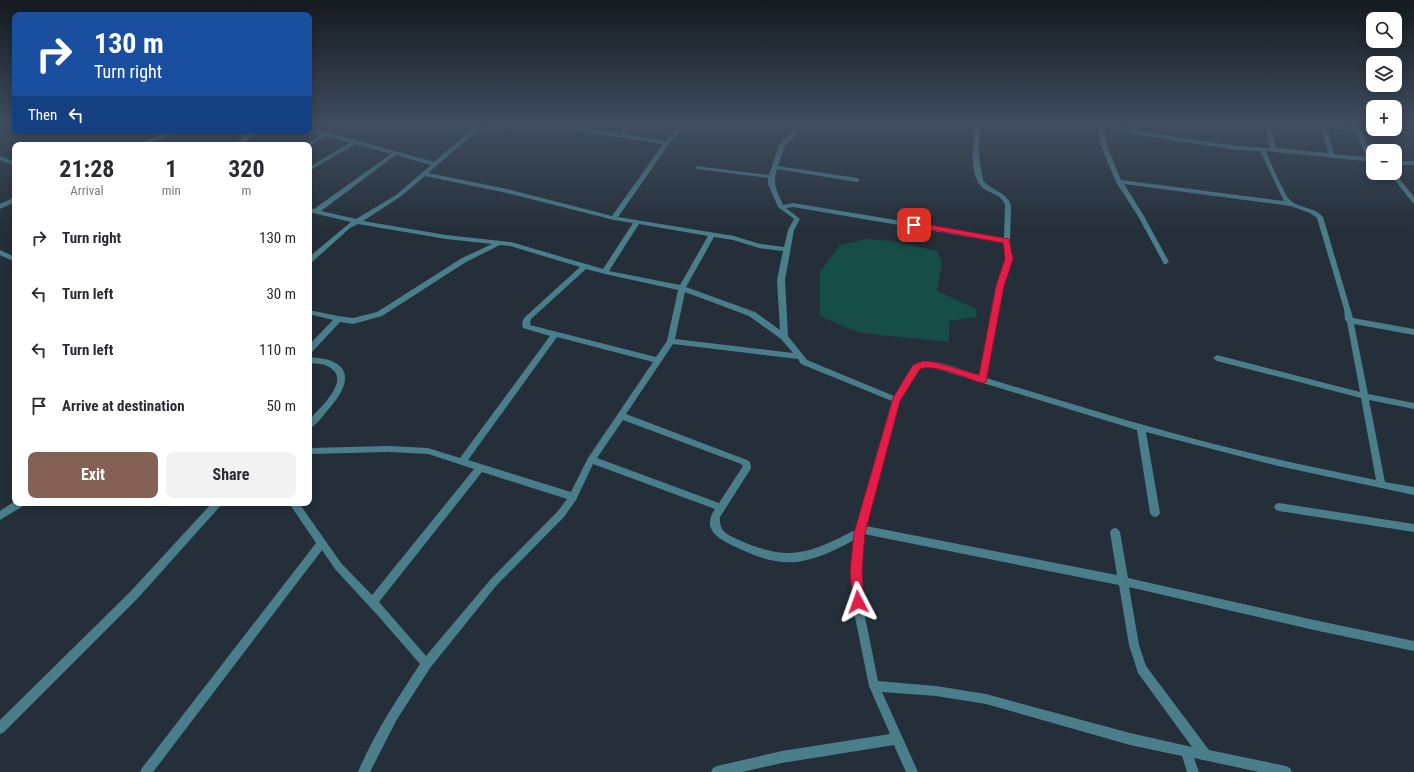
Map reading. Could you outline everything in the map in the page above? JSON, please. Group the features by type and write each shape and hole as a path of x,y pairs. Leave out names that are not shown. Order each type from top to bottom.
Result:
{"street":[{"path":"312,167 325,160"},
{"path":"312,211 386,160"},
{"path":"421,160 435,164"},
{"path":"312,258 355,221 379,209 398,196 440,160"},
{"path":"614,218 655,160"},
{"path":"777,160 771,177 771,184 781,207 797,219 791,230 781,280 784,337"},
{"path":"976,160 979,179 983,185 1004,197 1008,201 1007,241 1009,259 1000,286 982,380"},
{"path":"1110,160 1119,182 1166,262"},
{"path":"1267,160 1286,200 1290,204"},
{"path":"1402,163 1414,163"},
{"path":"698,167 771,177"},
{"path":"774,167 857,180"},
{"path":"424,174 507,191 614,218 734,238 759,246 787,249"},
{"path":"1398,180 1414,201"},
{"path":"1119,182 1290,204 1317,213 1320,217 1349,320 1381,484"},
{"path":"0,207 12,201"},
{"path":"781,207 793,205 1007,241"},
{"path":"312,211 355,221 446,237 511,244 605,272 682,288 752,314 784,337 800,357 811,366 896,400"},
{"path":"605,272 637,222"},
{"path":"364,772 392,717 426,664 493,583 562,514 573,497 591,460 671,341 682,288 712,235"},
{"path":"312,313 353,321 379,314 464,260 499,243"},
{"path":"0,252 12,258"},
{"path":"585,266 528,318 526,326 555,335 658,360"},
{"path":"312,347 338,319"},
{"path":"1349,320 1414,332"},
{"path":"462,461 555,335"},
{"path":"671,341 800,357"},
{"path":"1217,358 1364,396 1414,406"},
{"path":"312,361 332,364 340,371 341,378 340,388 332,401 312,422"},
{"path":"912,772 874,686 860,617 856,571 860,531 896,400 916,367 923,364 934,365 1141,427 1232,452 1414,491"},
{"path":"622,416 744,462 747,467 720,507 715,516 714,525 717,532 754,551 775,557 792,558 808,555 831,548 860,531 1123,581 1314,626 1414,646"},
{"path":"1141,427 1155,513"},
{"path":"312,451 389,449 428,451 573,497"},
{"path":"591,460 720,507"},
{"path":"372,603 481,467"},
{"path":"0,516 15,506"},
{"path":"0,728 134,595 215,506"},
{"path":"296,506 338,566 426,664"},
{"path":"1279,508 1414,528"},
{"path":"1115,532 1134,645 1142,669 1205,754"},
{"path":"146,772 322,543"},
{"path":"874,686 936,691 986,700 1130,738 1286,772"},
{"path":"717,772 782,757 897,739"},
{"path":"1186,750 1193,772"}],"shaded area":[{"path":"866,239 892,241 937,251 942,263 937,291 977,309 976,317 949,321 949,342 860,333 820,316 820,272 840,245"}],"route":[{"path":"858,602 856,571 859,533 896,400 916,367 923,364 934,365 982,380 1000,286 1009,259 1007,241 914,225"}]}
